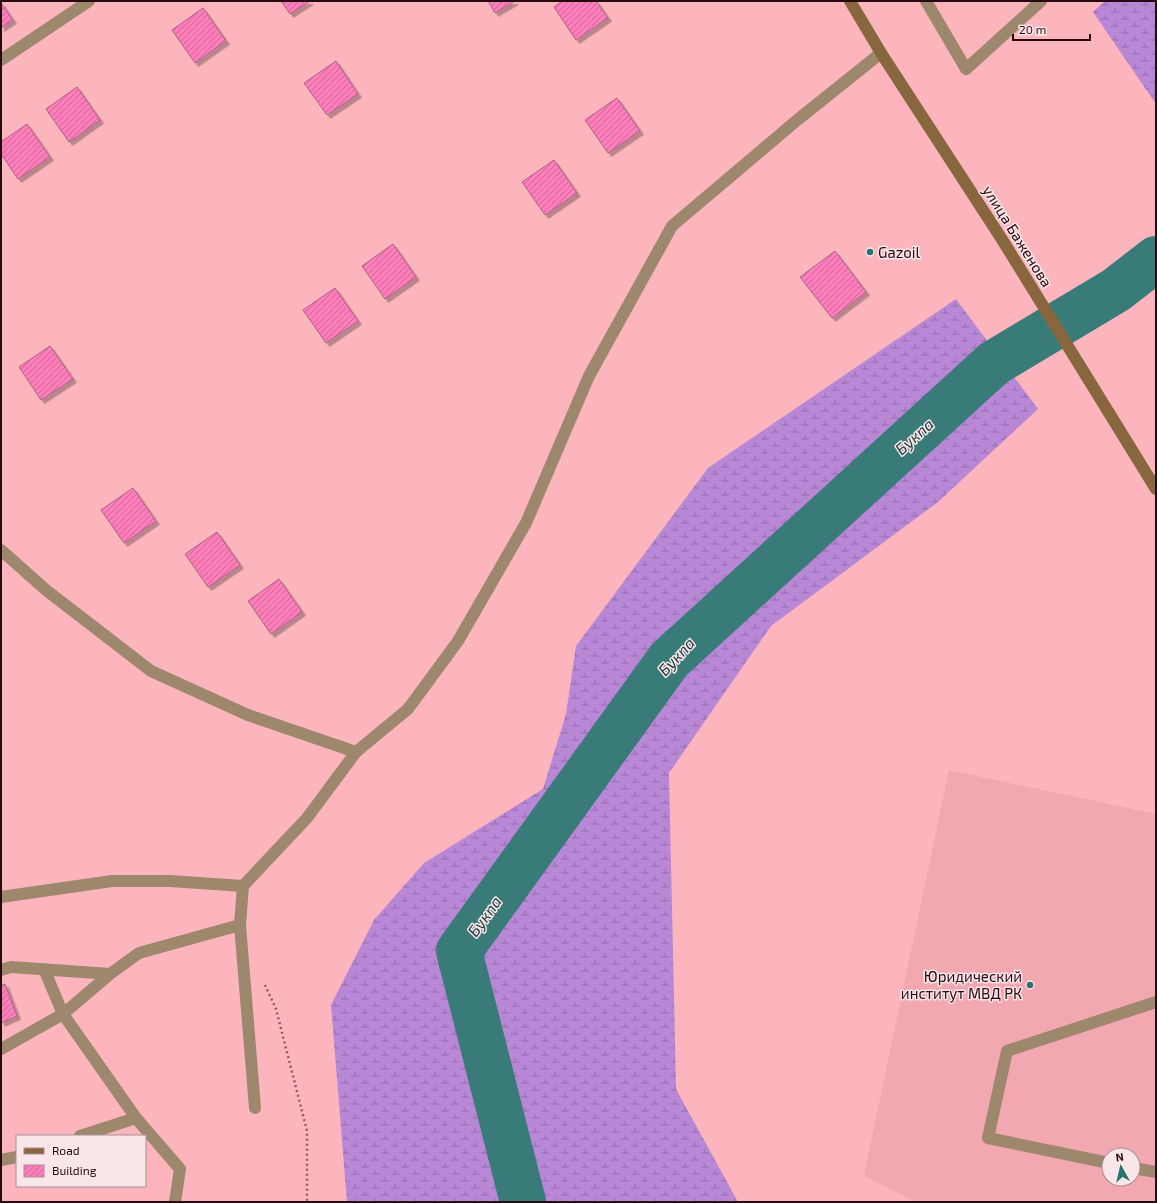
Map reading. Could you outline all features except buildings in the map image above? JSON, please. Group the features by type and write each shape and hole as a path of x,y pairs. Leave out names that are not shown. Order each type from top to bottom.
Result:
{"main road":[{"name":"улица Баженова","path":"850,1 881,53 1003,241 1156,488"}],"street":[{"path":"1,60 89,1"},
{"path":"926,1 966,70 1041,1"},
{"path":"255,1108 240,925 243,886 307,818 356,752 408,709 458,641 526,523 589,376 672,226 796,121 881,53"},
{"path":"1,550 46,590 151,671 248,715 356,752"},
{"path":"1,897 112,882 170,881 243,886"},
{"path":"1,1049 63,1014 110,974 139,953 240,925"},
{"path":"1,970 11,967 110,974"},
{"path":"44,969 63,1014 136,1118 180,1169 175,1202"},
{"path":"1101,1161 988,1138 1007,1051 1156,1002"},
{"path":"83,1135 136,1118"},
{"path":"1,1160 16,1157"},
{"path":"1141,1169 1156,1172"}],"path":[{"path":"264,981 276,1009 307,1131 307,1202"}],"shaded area":[{"name":"Юридический институт МВД РК","path":"949,770 1156,814 1156,1202 914,1202 864,1175"}],"green space":[{"path":"1105,1 1156,1 1156,104 1093,12"},
{"path":"956,299 1038,409 938,502 771,626 669,773 676,1089 738,1202 347,1202 331,1005 374,920 424,863 543,789 566,714 576,646 708,468"}],"waterway":[{"name":"Букпа","path":"523,1202 459,951 669,660 994,363 1116,290 1156,259"}],"place":[{"name":"Gazoil","path":"870,252"},
{"name":"Юридический институт МВД РК","path":"1030,985"}]}
